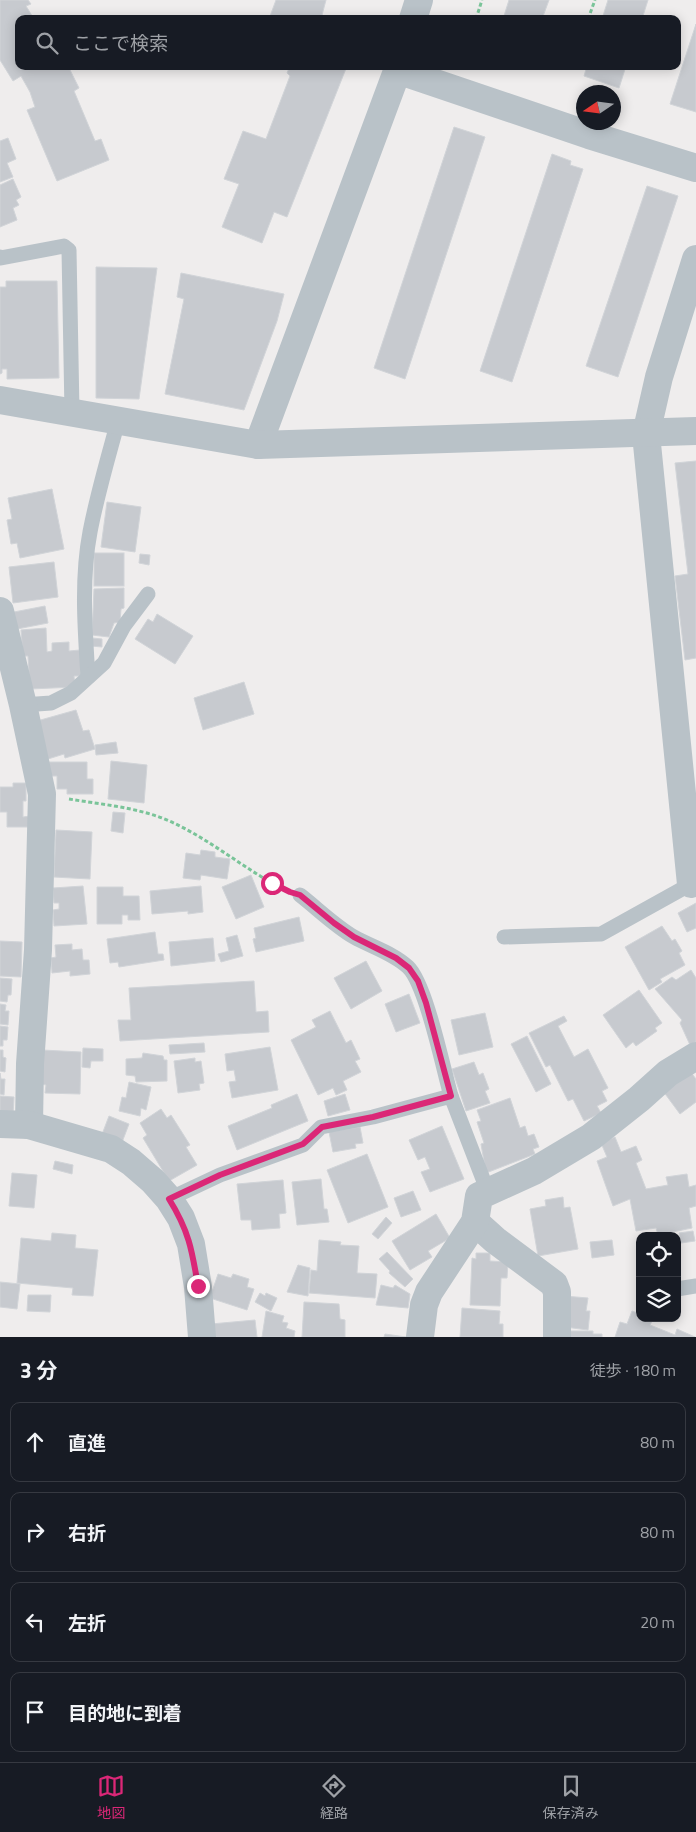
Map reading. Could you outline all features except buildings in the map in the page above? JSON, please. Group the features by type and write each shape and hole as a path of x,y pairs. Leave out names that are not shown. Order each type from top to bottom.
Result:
{"street":[{"path":"414,15 419,0"},
{"path":"258,445 397,70"},
{"path":"404,70 589,135 696,168"},
{"path":"691,884 646,434 659,377 696,259"},
{"path":"0,400 258,445 696,431"},
{"path":"0,611 15,700 42,794 38,950 30,1064 30,1125"},
{"path":"420,1337 424,1305 429,1292 475,1222 479,1196 534,1171 592,1137 668,1073 696,1056"},
{"path":"0,1124 30,1125 111,1149 131,1162 153,1181 169,1199 181,1218 191,1244 198,1286 202,1337"},
{"path":"475,1222 495,1240 554,1284 557,1292 556,1337"}],"lane":[{"path":"0,257 64,246 69,250 72,412"},
{"path":"88,677 86,627 87,557 90,533 118,422"},
{"path":"15,700 51,703 71,693 104,662 124,626 148,594"},
{"path":"504,937 601,934 691,884"},
{"path":"300,895 354,937 396,958 409,968 418,981 426,1003 451,1096 488,1192"},
{"path":"169,1199 220,1175 303,1144 322,1127 373,1117 451,1096"},
{"path":"681,1288 696,1286"}],"path":[{"path":"477,15 482,0"},
{"path":"589,15 595,0"},
{"path":"42,794 126,809 162,818 208,842 272,883 300,895"}],"route":[{"path":"198,1286 191,1244 181,1218 169,1199 200,1183 303,1144 322,1127 373,1117 451,1096 426,1003 418,981 409,968 396,958 354,937 300,895 272,883"}]}
